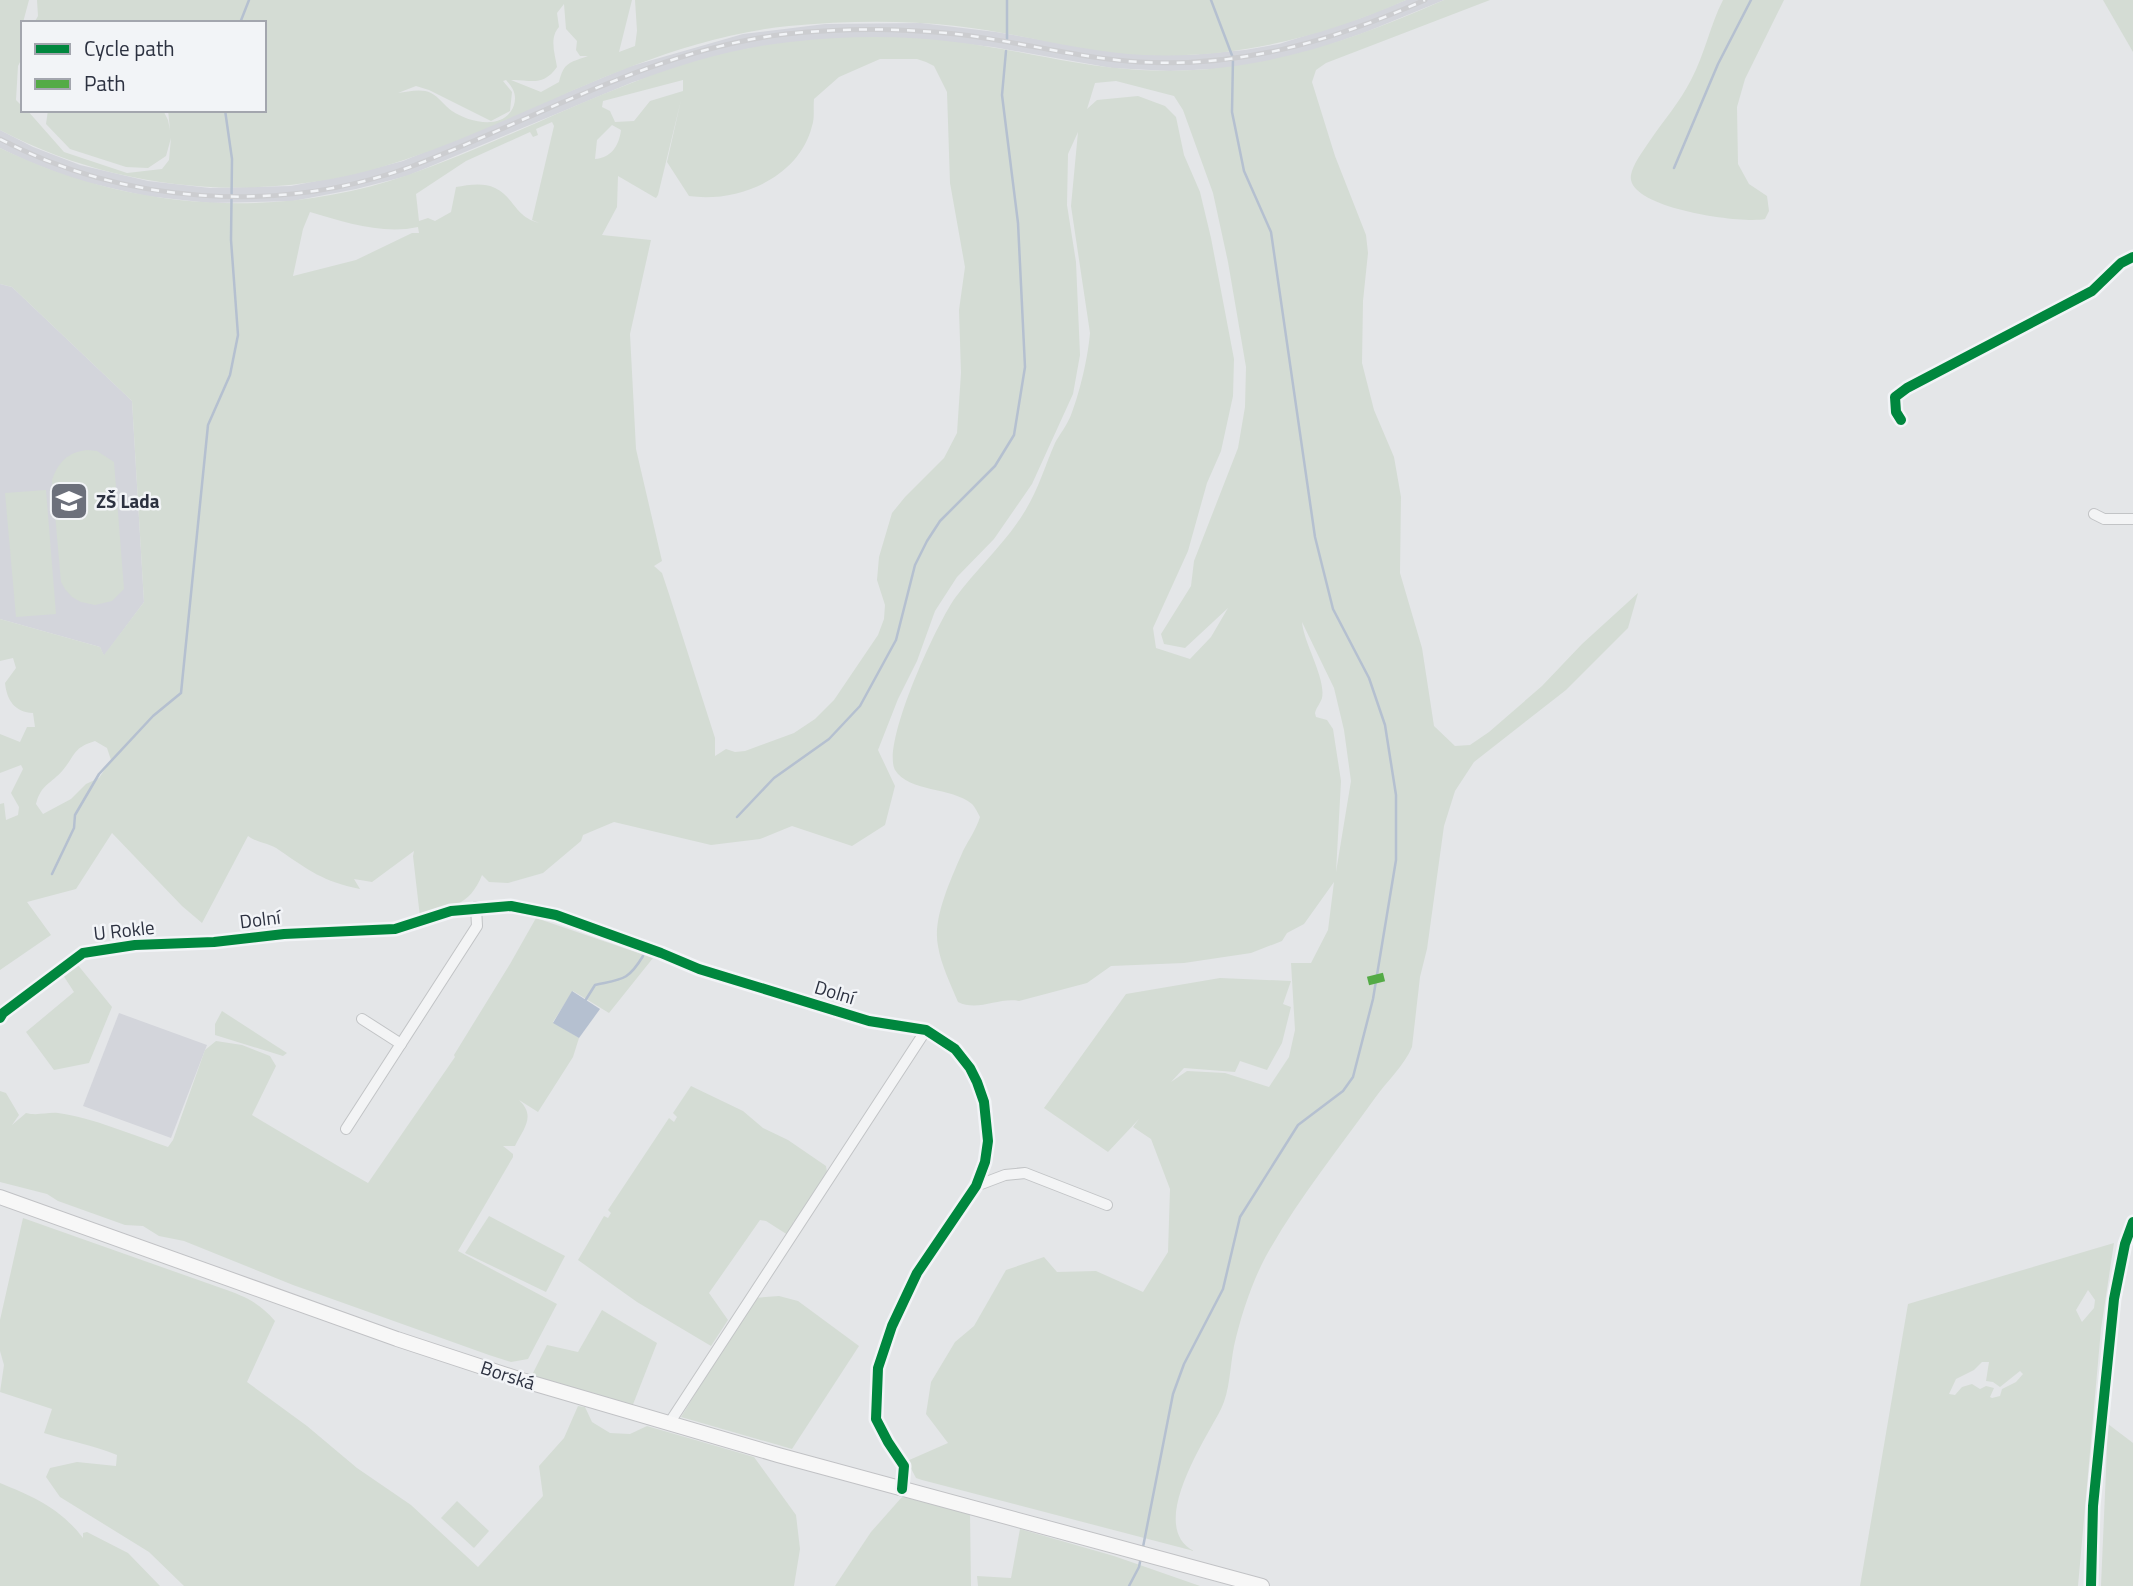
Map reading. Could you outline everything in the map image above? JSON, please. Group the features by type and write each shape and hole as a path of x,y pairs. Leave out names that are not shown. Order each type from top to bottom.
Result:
{"main road":[{"name":"Borská","path":"0,1196 397,1339 526,1381 778,1455 1262,1586"}],"street":[{"path":"1901,420 1896,412 1895,397 1907,388 2092,291 2121,263 2133,257"},
{"path":"2094,514 2104,519 2133,519"},
{"name":"Dolní","path":"232,940 284,934 395,929 451,911 475,907 511,906 539,910 756,987 869,1021 926,1031 955,1049 977,1082 984,1102 988,1142 985,1162 976,1186 916,1273 892,1326 878,1368 876,1419 904,1466 902,1489"},
{"path":"346,1129 477,926 475,907"},
{"name":"U Rokle","path":"0,1018 83,953 135,945 232,940"},
{"path":"362,1019 401,1044"},
{"path":"670,1422 926,1031"},
{"path":"976,1186 1004,1175 1025,1172 1107,1205"},
{"path":"2091,1586 2093,1506 2114,1299 2125,1244 2133,1222"}],"shaded area":[{"path":"0,0 29,0 23,21 21,21 21,60 18,66 16,100 21,105 21,112 29,112 64,152 127,173 162,169 169,160 171,138 166,156 148,168 126,167 70,149 46,124 48,112 164,112 170,130 168,112 266,112 266,21 35,21 38,16 37,0 632,0 619,52 635,46 635,0 1406,0 1343,25 1278,43 1178,55 1120,53 980,29 914,23 810,24 738,34 640,63 404,160 354,174 302,183 250,187 199,186 147,180 48,152 0,130","holes":["564,4 566,29 577,41 576,50 580,56 588,56 568,64 559,82 541,92 511,80 541,80 557,67 553,41 559,27 557,13","506,80 511,86 515,98 514,105 509,113 503,119 486,122 459,115 427,92 398,93 416,86 491,121 510,111 512,92 503,81"]},
{"path":"1406,0 1444,0 1306,53 1247,66 1214,69 1170,71 1112,68 993,47 920,39 826,39 746,49 633,82 407,176 293,201 210,203 146,196 76,180 0,148 0,130 33,147 80,165 148,181 210,188 291,186 403,161 628,67 743,34 825,24 921,23 996,32 1114,52 1190,55 1279,44 1361,18"},
{"path":"1444,0 1490,0 1326,63 1316,70 1312,82 1335,156 1366,235 1368,253 1363,301 1362,363 1374,410 1394,457 1401,497 1400,573 1422,648 1434,726 1455,746 1470,745 1542,686 1582,644 1638,593 1628,628 1566,690 1474,762 1455,791 1444,826 1427,949 1420,977 1412,1047 1304,1195 1278,1235 1256,1278 1237,1335 1224,1402 1193,1461 1177,1503 1176,1523 1181,1539 1194,1551 922,1480 916,1478 907,1461 948,1443 926,1414 931,1382 955,1342 974,1326 1006,1270 1044,1257 1057,1272 1096,1271 1143,1292 1168,1252 1170,1189 1151,1139 1133,1127 1139,1119 1108,1152 1044,1108 1126,994 1220,978 1291,981 1283,1004 1291,1007 1282,1043 1267,1070 1240,1061 1235,1072 1184,1068 1171,1082 1187,1071 1225,1073 1269,1087 1289,1057 1295,1030 1291,963 1311,963 1328,930 1334,882 1304,924 1287,933 1282,941 1251,953 1184,963 1111,966 1087,983 1019,1001 973,1006 958,1002 941,960 937,935 940,910 963,851 980,817 972,804 963,799 920,786 901,777 895,770 893,756 896,736 913,684 936,632 955,598 1025,511 1055,443 1069,419 1077,396 1090,333 1071,206 1078,132 1068,154 1067,205 1076,262 1080,355 1073,394 1032,484 994,539 957,577 935,611 917,661 898,699 878,750 895,786 885,825 852,846 792,826 760,839 711,845 614,822 583,835 581,841 543,873 508,883 489,882 482,875 465,900 420,917 414,851 372,882 354,879 360,889 326,879 275,848 248,836 202,923 182,906 112,833 76,889 27,902 51,935 0,970 0,804 4,803 6,820 18,815 19,807 11,793 23,769 21,765 0,773 0,734 20,742 27,727 35,727 33,713 17,708 8,695 5,683 16,668 13,658 0,661 0,619 100,647 104,655 144,602 132,401 12,287 0,284 0,148 48,169 98,185 149,196 201,202 254,203 306,199 357,190 408,175 643,79 691,62 740,50 831,38 914,38 978,45 1117,68 1181,71 1220,68 1296,54 1407,16","holes":["880,59 917,59 926,62 934,66 947,92 950,183 965,267 959,310 961,373 957,433 944,458 892,513 879,557 877,580 885,605 884,619 878,635 834,700 815,719 794,733 745,751 726,749 715,756 715,738 669,594 662,573 654,566 662,561 636,449 630,334 651,240 602,235 617,207 618,176 656,198 658,195 681,100 667,162 689,196 708,197 746,191 780,173 794,160 805,144 813,123 814,99 839,77","683,80 683,91 650,101 634,121 615,122 610,111 602,107 603,101","1116,81 1174,96 1183,110 1213,193 1228,262 1246,367 1245,407 1238,448 1194,561 1191,586 1161,634 1164,644 1185,648 1228,608 1211,637 1190,659 1156,648 1153,628 1188,551 1207,483 1221,451 1233,396 1234,359 1200,192 1184,155 1176,117 1165,106 1138,96 1097,100 1087,109 1095,83","552,122 554,126 532,220 539,223 531,220 520,212 501,192 481,185 456,187 451,212 435,221 428,218 419,221 416,194 466,161 530,132 533,137 538,135 536,129","612,125 621,130 613,150 606,156 595,159 597,140","310,212 377,228 418,227 419,233 412,233 356,260 293,276 303,229","1302,622 1334,688 1344,730 1351,781 1336,872 1341,781 1333,729 1327,720 1316,717 1315,713 1322,698 1318,671","95,741 107,748 111,760 99,778 86,784 71,799 43,814 36,804 41,792 83,746"]},
{"path":"1723,0 1784,0 1745,79 1737,107 1738,164 1749,184 1767,196 1769,211 1765,219 1711,216 1665,205 1634,187 1631,175 1638,158 1691,80"},
{"path":"2103,0 2133,0 2133,52"},
{"name":"ZŠ Lada","path":"0,284 12,287 132,401 144,602 104,656 100,647 0,619"},
{"path":"97,451 114,462 124,589 112,601 95,605 72,597 61,582 52,480 65,459 74,453"},
{"path":"46,490 56,614 16,617 5,493"},
{"path":"536,918 653,958 609,1013 573,991 553,1022 579,1038 573,1057 538,1112 519,1100 527,1111 525,1128 515,1146 503,1146 513,1157 458,1251 557,1304 528,1359 511,1362 489,1355 293,1285 184,1241 159,1236 143,1226 125,1225 58,1201 47,1194 0,1182 0,1091 6,1093 19,1115 12,1125 26,1113 58,1113 99,1123 168,1147 173,1140 205,1050 216,1041 242,1045 270,1056 276,1066 252,1115 368,1183 455,1057"},
{"path":"77,964 112,1007 89,1063 54,1070 26,1032 74,992 63,975"},
{"path":"222,1011 287,1053 283,1056 215,1035 215,1024"},
{"path":"119,1013 207,1045 171,1138 83,1106"},
{"path":"691,1086 743,1111 763,1128 788,1140 826,1166 827,1172 798,1219 793,1222 794,1226 788,1235 760,1220 709,1293 728,1320 711,1346 637,1302 578,1260 604,1216 608,1218 611,1213 608,1210 669,1118 674,1122 677,1117 673,1113"},
{"path":"489,1216 565,1256 546,1292 465,1253"},
{"path":"23,1218 229,1291 251,1300 263,1309 275,1321 247,1382 307,1426 357,1468 411,1505 478,1567 543,1496 539,1466 564,1438 578,1406 585,1407 592,1422 610,1433 630,1434 647,1426 754,1457 796,1515 800,1549 794,1586 184,1586 149,1552 60,1497 46,1477 50,1468 77,1462 116,1466 117,1455 44,1433 52,1409 0,1392 4,1365 0,1351 0,1320"},
{"path":"2114,1243 2101,1329 2078,1586 1860,1586 1908,1304","holes":["2088,1290 2095,1300 2094,1308 2082,1322 2076,1310","1982,1362 1989,1362 1986,1381 2000,1387 2020,1371 2023,1374 2016,1382 2002,1389 2000,1396 1992,1398 1990,1397 1994,1388 1986,1386 1980,1389 1972,1384 1962,1387 1955,1395 1949,1394 1956,1379 1974,1370"]},
{"path":"779,1296 798,1301 859,1346 792,1449 681,1417 754,1298"},
{"path":"602,1310 657,1343 632,1407 531,1377 547,1345 578,1352"},
{"path":"2108,1424 2133,1443 2133,1586 2101,1586"},
{"path":"0,1483 56,1511 83,1538 83,1533 87,1532 128,1553 160,1586 0,1586"},
{"path":"902,1497 970,1512 971,1586 835,1586 871,1532"},
{"path":"457,1501 489,1531 474,1548 441,1518"},
{"path":"1020,1529 1114,1556 1200,1586 978,1586 977,1576 1011,1578"}],"water":[{"path":"572,991 600,1009 579,1038 553,1023"}],"waterway":[{"path":"241,21 249,0"},
{"path":"1007,0 1007,39"},
{"path":"1143,1547 1173,1394 1184,1364 1223,1289 1240,1217 1298,1125 1343,1091 1353,1077 1373,999 1396,860 1396,795 1385,725 1369,678 1333,609 1315,537 1271,232 1244,171 1232,112 1233,58 1211,0"},
{"path":"1674,168 1718,64 1751,0"},
{"path":"737,817 774,778 829,739 860,706 896,640 915,565 927,541 940,521 995,466 1014,435 1025,367 1018,223 1002,95 1006,51"},
{"path":"52,874 74,828 75,815 99,774 153,716 181,693 208,425 230,375 238,335 231,240 232,159 225,112"},
{"path":"585,1001 595,985 624,978 643,956"},
{"path":"1129,1586 1141,1557"}],"railway":[{"path":"0,139 48,161 97,178 149,189 202,195 255,196 308,192 360,182 410,167 594,89 688,55 736,42 807,32 892,30 979,37 1116,60 1177,63 1213,61 1285,49 1321,39 1425,0"}],"marked path":[{"path":"1368,981 1384,977"}],"cycle path":[{"path":"1901,420 1896,412 1895,397 1907,388 2092,291 2121,263 2133,257"},
{"path":"0,1018 83,953 135,945 395,929 451,911 511,906 556,915 699,969 869,1021 926,1030 955,1049 970,1068 984,1102 988,1141 985,1162 976,1186 917,1273 892,1326 878,1368 876,1419 904,1466 902,1489"},
{"path":"2091,1586 2093,1506 2114,1299 2125,1244 2133,1222"}],"place":[{"name":"ZŠ Lada","path":"69,501"}]}
